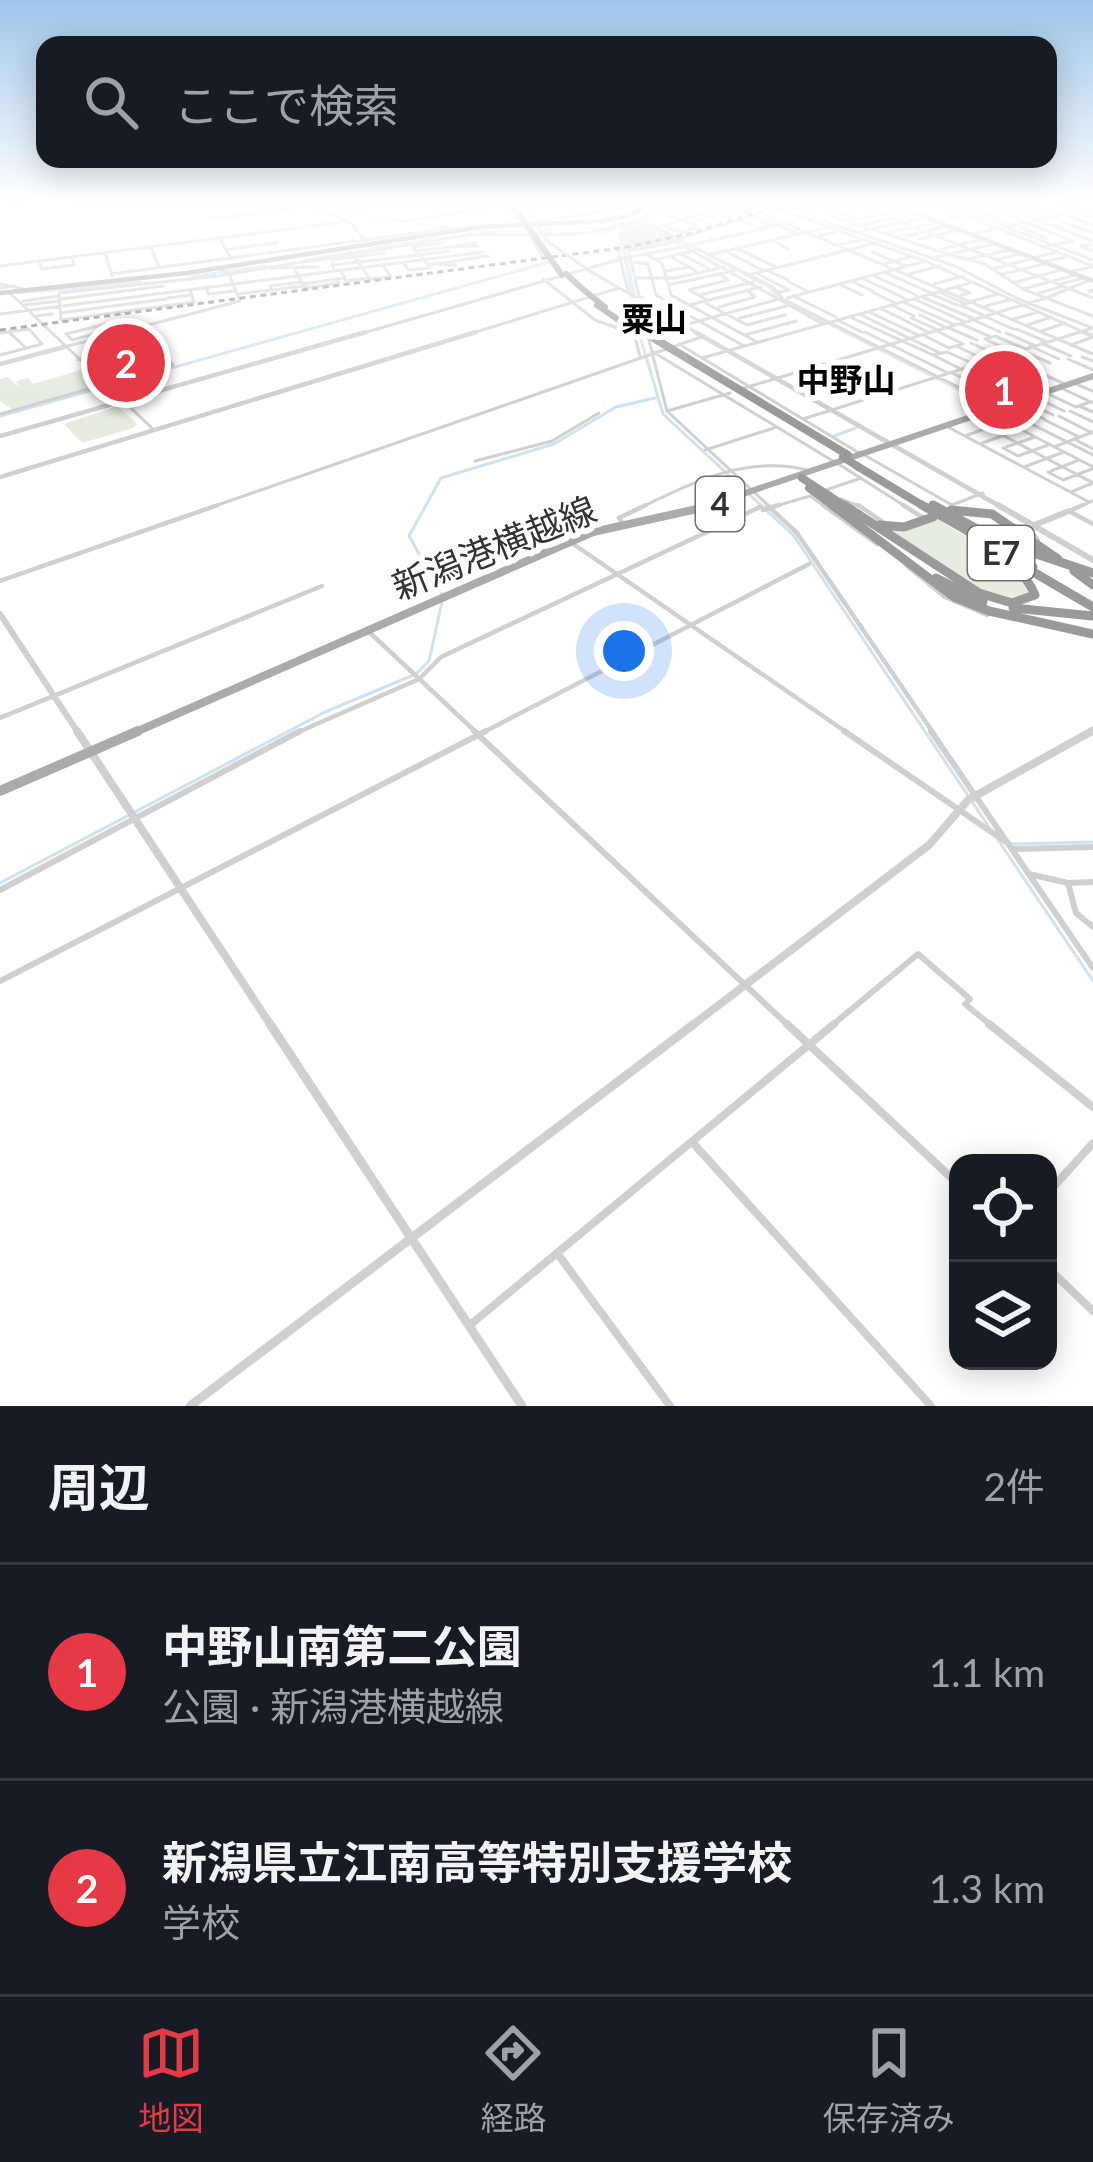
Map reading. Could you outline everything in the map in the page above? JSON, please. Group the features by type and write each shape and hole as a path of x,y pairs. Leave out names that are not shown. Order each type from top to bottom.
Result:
{"highway":[{"name":"E7","path":"558,266 621,320 672,347 842,460 862,460 1093,608"},
{"path":"801,476 987,597 1012,603 1034,595 1032,581 1015,566 912,496"},
{"path":"801,476 832,509 951,587 983,602 1093,608"},
{"path":"912,496 1018,549 1087,576"},
{"path":"951,510 992,514 1062,560"},
{"path":"870,523 900,527 933,517"},
{"path":"901,555 936,586 966,603 1093,636"}],"main road":[{"path":"0,288 94,289 224,266"},
{"path":"1050,266 1089,279"},
{"path":"1061,386 1092,376"},
{"path":"862,460 895,444 1092,376"},
{"path":"895,444 994,408"},
{"name":"新潟港横越線","path":"89,749 569,541 753,493 842,460"},
{"name":"新潟港横越線","path":"0,788 566,538 753,493"}],"street":[{"path":"26,266 27,273"},
{"path":"41,266 69,266"},
{"path":"107,266 111,284"},
{"path":"111,284 159,267 179,266"},
{"path":"111,284 128,288 163,285 278,266"},
{"path":"292,266 301,281"},
{"path":"309,266 318,267"},
{"path":"335,266 344,277"},
{"path":"206,287 209,294 272,290 342,266"},
{"path":"60,300 61,320 132,310 206,287 267,279 338,280 355,275 348,266"},
{"path":"337,269 356,266"},
{"path":"338,280 357,266"},
{"path":"363,266 391,277 385,269"},
{"path":"367,266 394,266"},
{"path":"406,266 409,270 428,266"},
{"path":"582,266 1093,558"},
{"path":"0,436 595,266"},
{"path":"623,266 629,293"},
{"path":"632,266 639,296 657,306 680,300"},
{"path":"648,266 656,295 669,303"},
{"path":"660,266 671,295 758,342"},
{"path":"703,266 711,270"},
{"path":"727,266 779,292 789,290 756,273"},
{"path":"756,266 809,292"},
{"path":"772,266 777,268"},
{"path":"635,278 666,278 724,267 746,275 787,266"},
{"path":"887,266 1089,353 1093,361"},
{"path":"684,325 907,266"},
{"path":"907,274 939,266 1093,337"},
{"path":"941,266 1093,328"},
{"path":"987,266 1023,289 1093,316"},
{"path":"991,269 1005,266"},
{"path":"1010,266 1093,293"},
{"path":"1001,274 1030,266"},
{"path":"1016,282 1069,266"},
{"path":"1023,289 1072,274 1079,266"},
{"path":"664,272 690,267 699,272"},
{"path":"74,342 240,301 229,276 219,268"},
{"path":"668,285 733,272"},
{"path":"884,272 957,305"},
{"path":"721,274 728,280 689,290 747,325 785,315"},
{"path":"746,275 787,306 826,323"},
{"path":"872,275 1059,359"},
{"path":"931,285 963,276"},
{"path":"920,280 932,277"},
{"path":"862,278 903,302 962,324"},
{"path":"267,279 301,281"},
{"path":"543,279 602,324 634,334 640,356"},
{"path":"1035,294 1089,279"},
{"path":"747,388 1046,298 1089,279"},
{"path":"251,281 255,292"},
{"path":"851,281 988,336"},
{"path":"702,358 978,281"},
{"path":"699,295 753,282"},
{"path":"839,284 862,295"},
{"path":"163,285 166,299"},
{"path":"763,287 643,316 667,411 765,509 797,533 1093,968"},
{"path":"956,287 970,293 958,296"},
{"path":"128,288 132,310"},
{"path":"0,477 619,288"},
{"path":"12,289 64,347 154,430"},
{"path":"0,314 30,310 94,289 97,315"},
{"path":"715,308 755,297 748,291"},
{"path":"942,291 969,302"},
{"path":"60,313 130,300 194,302 191,292"},
{"path":"779,292 780,300"},
{"path":"998,294 961,305 1043,342 1092,376"},
{"path":"794,296 1044,420 1086,436"},
{"path":"23,304 60,300 96,305"},
{"path":"780,300 994,408 1093,468"},
{"path":"983,307 1010,300"},
{"path":"869,311 949,348 963,344 915,316 903,302"},
{"path":"736,320 787,306"},
{"path":"880,308 924,335"},
{"path":"1084,310 1093,308"},
{"path":"677,309 744,346"},
{"path":"774,310 809,328"},
{"path":"1012,320 1038,311"},
{"path":"903,320 927,313"},
{"path":"36,316 52,314"},
{"path":"859,314 940,353"},
{"path":"915,316 1032,369"},
{"path":"849,317 1023,399 1093,422"},
{"path":"1026,326 1052,317"},
{"path":"1043,320 1057,326"},
{"path":"745,335 796,321"},
{"path":"1040,331 1065,323"},
{"path":"0,364 64,347 113,329 106,324 66,334 74,342"},
{"path":"803,419 1093,328"},
{"path":"0,333 28,329 42,344 0,355"},
{"path":"9,332 26,348"},
{"path":"0,580 704,336"},
{"path":"1050,363 995,336 985,339 1092,402"},
{"path":"1071,345 1093,337"},
{"path":"0,414 173,365 145,342 78,360"},
{"path":"0,345 8,353"},
{"path":"672,347 702,358 862,460 952,505 981,494"},
{"path":"958,347 1093,412"},
{"path":"16,351 22,358"},
{"path":"651,352 842,460 861,478 924,516 886,524 826,490 861,478"},
{"path":"918,358 946,352 1034,395 1086,436 1093,452"},
{"path":"1074,383 1093,392"},
{"path":"667,411 727,394"},
{"path":"1079,406 1092,402"},
{"path":"475,461 551,441 598,413"},
{"path":"965,436 998,424 1093,452"},
{"path":"705,450 777,427"},
{"path":"948,427 1091,501"},
{"path":"980,444 1014,432"},
{"path":"1004,436 1093,483"},
{"path":"1035,437 1004,448 1018,456 1086,436"},
{"path":"1024,467 1064,452"},
{"path":"1079,460 1048,472 1064,480 1093,468"},
{"path":"622,522 619,518 727,470 767,463 801,476"},
{"path":"1070,492 1093,483"},
{"path":"0,890 322,719 419,679 436,667 440,657 765,509 810,496 955,603 1093,636"},
{"path":"1062,560 1028,533 1035,525 1091,501"},
{"path":"1069,511 1091,521"},
{"path":"569,541 1011,846 1093,847"},
{"path":"0,981 809,564"},
{"path":"0,718 322,586"},
{"path":"0,614 522,1406"},
{"path":"367,630 949,1176"},
{"path":"190,1406 929,845 976,795 1089,733 1093,741"},
{"path":"1029,874 1068,883 1093,882"},
{"path":"1068,883 1076,913 1093,927"},
{"path":"1060,918 1076,913"},
{"path":"470,1325 918,954 970,999 965,1004 1093,1107"},
{"path":"692,1142 931,1406"},
{"path":"1057,1183 1093,1143"},
{"path":"557,1253 670,1406"},
{"path":"1057,1277 1093,1311"}],"shaded area":[{"path":"84,369 101,385 12,409 0,401 0,379 8,377 19,387 16,381 28,378 33,384"},
{"path":"118,406 137,424 133,428 82,443 64,424"},
{"path":"936,518 1015,568 1032,590 1018,600 984,593 887,529"}],"water":[{"path":"625,266 630,266 643,330 636,325"},
{"path":"725,266 772,288 780,298 1093,459 777,299 768,288"}],"waterway":[{"path":"0,416 537,266"},
{"path":"193,277 265,267"},
{"path":"17,292 140,283"},
{"path":"639,333 663,414 794,536 989,827"},
{"path":"441,593 409,536 441,478 554,444 616,407 655,398"},
{"path":"834,436 856,428"},
{"path":"0,883 325,712 416,674 429,661 442,602"},
{"path":"998,840 1093,981"},
{"path":"1012,844 1093,842"}],"railway":[{"path":"0,330 487,266"}],"place":[{"name":"新潟県立江南高等特別支援学校","path":"126,363"},
{"name":"中野山南第二公園","path":"1004,390"}],"district":[{"name":"粟山","path":"654,319"},
{"name":"中野山","path":"846,380"}]}
